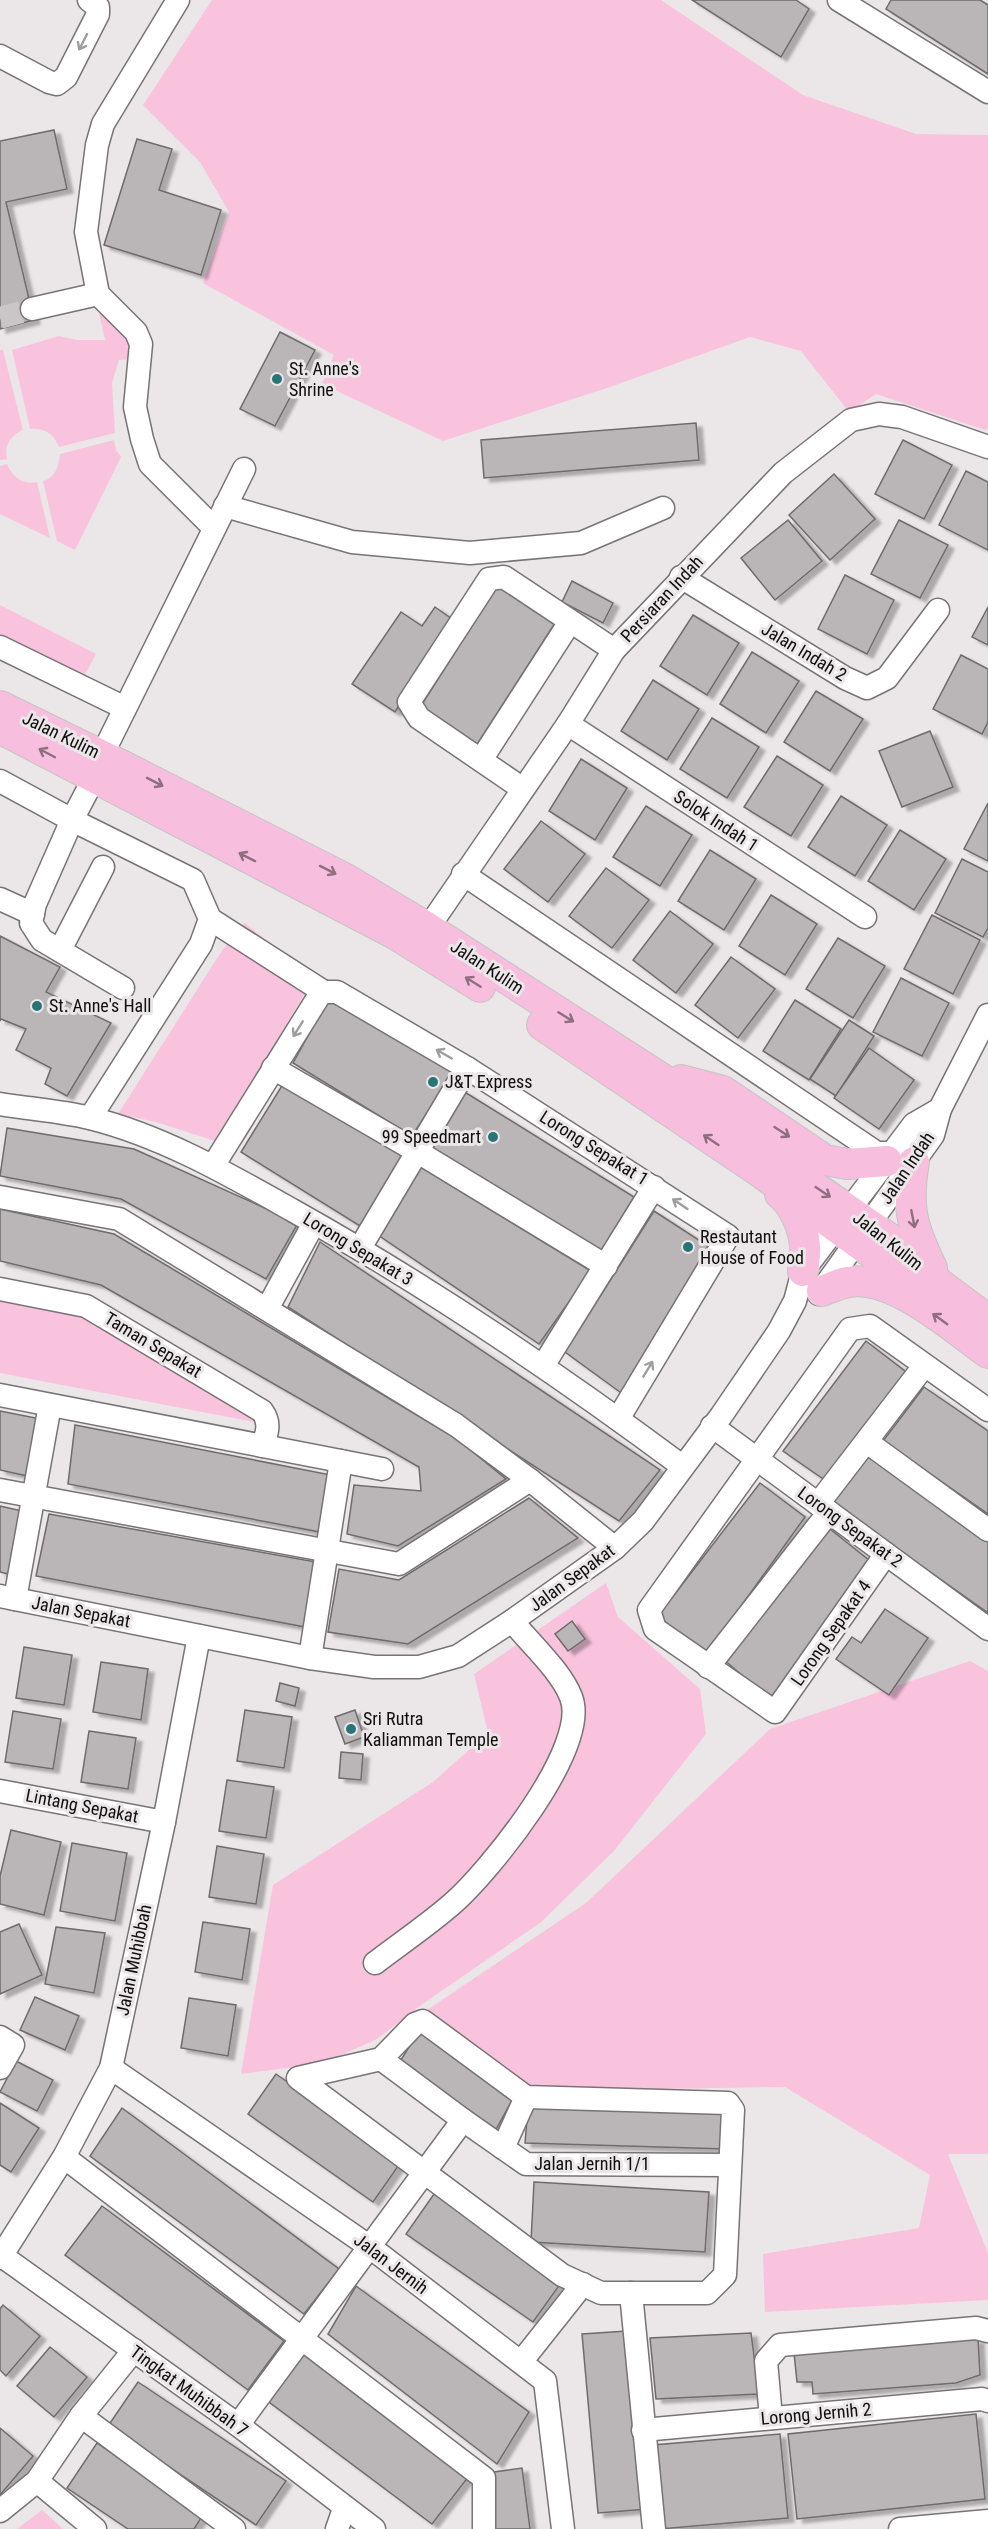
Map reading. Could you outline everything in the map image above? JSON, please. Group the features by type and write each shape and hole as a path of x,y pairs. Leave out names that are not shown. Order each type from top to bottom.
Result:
{"main road":[{"name":"Jalan Kulim","path":"0,706 98,766 395,934 540,1024 760,1172 853,1226"},
{"name":"Jalan Kulim","path":"0,728 98,766 346,879 428,928 720,1116 853,1226 887,1264 940,1284 988,1320"},
{"path":"655,1073 723,1091 825,1160 847,1164 898,1158 909,1191 912,1218 917,1235 940,1284"},
{"path":"760,1172 766,1183 787,1199 796,1216 805,1245 812,1281 850,1281 881,1285 901,1293 988,1353"}],"street":[{"path":"0,56 57,84 66,77 98,14 98,8 89,0"},
{"path":"178,0 103,124 97,146 86,232 98,294 136,332 141,344 135,407 150,464 214,528"},
{"path":"850,3 988,92"},
{"path":"32,309 98,294"},
{"name":"Persiaran Indah","path":"428,928 568,724 614,650 783,473 851,420 879,414 902,417 988,447"},
{"path":"123,988 42,940 31,923 33,914 72,820 125,708 244,469"},
{"path":"225,506 352,542 470,553 581,543 663,508"},
{"path":"523,789 418,718 409,702 489,579 504,578 614,650"},
{"name":"Jalan Indah 2","path":"681,578 845,678 867,688 887,678 938,610"},
{"path":"481,760 570,622"},
{"path":"0,646 125,708"},
{"name":"Solok Indah 1","path":"568,724 865,917"},
{"path":"0,781 72,820 193,880 210,919 201,944 90,1118"},
{"path":"60,950 103,867"},
{"path":"463,874 877,1153 898,1158"},
{"path":"0,899 33,914"},
{"name":"Lorong Sepakat 1","path":"210,919 324,992 337,992 468,1068 728,1236 618,1419"},
{"path":"213,1166 273,1068 319,996 324,992"},
{"name":"Jalan Indah","path":"853,1226 898,1158 933,1135 940,1109 988,1015"},
{"path":"273,1068 418,1152 606,1266"},
{"path":"360,1248 468,1068"},
{"name":"Lorong Sepakat 3","path":"0,1104 90,1118 141,1135 213,1166 360,1248 543,1366 682,1466"},
{"path":"543,1366 654,1187"},
{"path":"0,1197 119,1219 456,1425 615,1548"},
{"path":"267,1309 314,1223"},
{"name":"Jalan Sepakat","path":"8,1597 310,1658 374,1667 419,1667 458,1656 615,1548 643,1521 779,1332 795,1301 853,1226"},
{"name":"Taman Sepakat","path":"0,1289 86,1306 135,1335 262,1411 268,1419 263,1446"},
{"path":"924,1366 867,1442 824,1508 708,1667 654,1629 650,1610 850,1329 870,1326 988,1410"},
{"path":"0,1395 382,1469"},
{"path":"8,1597 33,1497 50,1405"},
{"name":"Lorong Sepakat 2","path":"712,1426 988,1629"},
{"path":"867,1442 988,1530"},
{"path":"310,1658 341,1461"},
{"path":"0,1490 399,1564 530,1480"},
{"name":"Lorong Sepakat 4","path":"708,1667 776,1712 886,1554"},
{"path":"375,1963 453,1904 493,1861 556,1772 565,1750 573,1721 572,1698 559,1677 512,1621"},
{"name":"Jalan Muhibbah","path":"1,2257 64,2157 111,2068 164,1822 199,1636"},
{"name":"Lintang Sepakat","path":"0,1791 164,1822"},
{"path":"423,2021 526,2097 728,2103 733,2110 726,2275 707,2293 601,2293 562,2275 426,2171 298,2078 381,2059 415,2024 423,2021"},
{"path":"0,2037 13,2045 0,2068"},
{"name":"Jalan Jernih 1/1","path":"381,2059 526,2164 729,2165"},
{"name":"Jalan Jernih","path":"111,2068 370,2247 545,2381 563,2529"},
{"path":"503,2148 526,2097"},
{"path":"238,2425 463,2120"},
{"path":"64,2157 484,2478 484,2529"},
{"name":"Tingkat Muhibbah 7","path":"1,2257 238,2425 341,2519 374,2529"},
{"path":"521,2362 583,2284"},
{"path":"631,2293 654,2529"},
{"path":"771,2418 766,2361 780,2345 791,2342 976,2328 988,2331"},
{"path":"0,2511 37,2481 81,2416 134,2350"},
{"name":"Lorong Jernih 2","path":"643,2430 982,2399 988,2401"},
{"path":"81,2416 234,2529"},
{"path":"37,2481 95,2529"},
{"path":"900,2529 988,2521"}],"shaded area":[{"path":"212,0 661,0 803,95 916,134 988,135 988,429 985,430 876,394 849,412 801,351 750,337 607,388 443,441 322,384 334,355 203,283 229,212 200,162 143,105"},
{"path":"99,313 120,325 130,342 132,359 119,360 112,383 115,433 59,447 48,433 40,429 30,429 12,350 59,336 77,340 105,340"},
{"path":"0,350 3,350 23,430 9,441 7,459 0,460"},
{"path":"114,440 116,450 121,457 75,550 57,541 43,481 54,474 58,467 60,454"},
{"path":"7,464 19,479 32,483 37,482 50,538 0,514 0,466"},
{"path":"0,605 96,654 84,677 0,634"},
{"path":"245,923 314,979 215,1141 156,1122 118,1114 223,949"},
{"path":"0,1300 83,1314 254,1412 254,1422 0,1373"},
{"path":"606,1583 618,1617 700,1689 706,1734 614,1851 540,1923 424,2003 377,2039 324,2063 241,2074 273,1885 433,1782 488,1733 474,1674"},
{"path":"970,1661 988,1671 988,2154 948,2154 988,2253 988,2300 765,2312 763,2254 919,2228 930,2175 785,2087 529,2091 424,2012 586,1903 770,1729"},
{"path":"42,2510 63,2529 17,2529"}],"building":[{"path":"692,0 796,0 809,9 781,57"},
{"path":"891,0 980,0 988,5 988,74 886,9"},
{"path":"54,130 67,189 6,202 34,320 0,329 0,141"},
{"path":"137,139 172,149 159,190 221,210 201,275 104,245"},
{"name":"St. Anne's Shrine","path":"280,332 315,350 275,426 240,409"},
{"path":"696,423 699,460 484,478 481,440"},
{"path":"903,440 952,465 924,519 875,494"},
{"path":"966,471 988,482 988,550 939,525"},
{"path":"834,474 875,519 830,560 789,515"},
{"path":"788,520 822,561 775,600 741,558"},
{"path":"899,520 948,545 920,598 871,574"},
{"path":"845,575 894,600 867,654 818,629"},
{"path":"572,581 613,603 603,623 562,602"},
{"path":"499,583 557,620 476,746 419,709"},
{"path":"435,607 452,619 395,712 352,684 401,612 422,626"},
{"path":"988,607 988,645 972,637"},
{"path":"693,615 739,643 707,695 660,666"},
{"path":"752,652 799,681 766,733 720,704"},
{"path":"961,655 988,669 988,722 982,734 933,709"},
{"path":"653,680 699,709 667,760 621,731"},
{"path":"816,691 863,719 830,771 784,742"},
{"path":"712,718 759,747 727,798 680,769"},
{"path":"930,731 953,787 902,807 879,751"},
{"path":"777,756 823,785 791,836 744,807"},
{"path":"581,759 627,788 595,840 549,811"},
{"path":"841,796 887,825 855,876 808,847"},
{"path":"988,803 988,861 964,849"},
{"path":"646,806 692,835 660,886 613,857"},
{"path":"541,821 585,854 548,902 504,869"},
{"path":"900,830 946,859 914,910 868,881"},
{"path":"710,850 756,879 724,930 678,901"},
{"path":"962,859 988,872 988,928 983,937 935,913"},
{"path":"606,868 649,900 612,948 569,916"},
{"path":"771,895 817,924 785,975 739,946"},
{"path":"670,911 713,944 676,993 633,960"},
{"path":"932,915 980,940 953,994 904,969"},
{"name":"St. Anne's Hall","path":"0,936 60,967 46,992 111,1023 67,1096 45,1084 51,1068 16,1050 26,1029 1,1019 0,1021"},
{"path":"838,938 885,966 853,1018 806,989"},
{"path":"731,957 775,989 738,1038 695,1005"},
{"path":"901,978 949,1003 922,1056 873,1032"},
{"path":"330,996 453,1073 412,1136 293,1063"},
{"path":"795,1000 841,1029 809,1080 763,1051"},
{"path":"849,1020 874,1036 836,1096 810,1079"},
{"path":"869,1048 914,1080 879,1129 834,1098"},
{"path":"283,1084 404,1157 360,1226 241,1152"},
{"path":"463,1091 634,1197 599,1254 427,1148"},
{"path":"7,1128 134,1149 298,1223 266,1279 121,1199 0,1176"},
{"path":"419,1166 591,1271 539,1344 378,1235"},
{"path":"0,1209 114,1234 457,1439 506,1479 398,1546 347,1534 354,1485 421,1491 419,1467 101,1285 0,1261"},
{"path":"654,1211 708,1246 624,1395 565,1352"},
{"path":"320,1242 660,1470 619,1521 288,1307"},
{"path":"866,1341 910,1375 829,1483 783,1451"},
{"path":"924,1387 988,1431 988,1514 883,1441"},
{"path":"0,1411 41,1419 32,1477 0,1470"},
{"path":"75,1425 331,1475 320,1532 68,1484"},
{"path":"868,1455 988,1540 988,1613 831,1502"},
{"path":"760,1483 805,1517 706,1655 658,1616"},
{"path":"529,1498 578,1538 408,1644 328,1632 339,1569 399,1580"},
{"path":"0,1506 22,1511 8,1574 0,1572"},
{"path":"49,1514 316,1562 305,1627 36,1576"},
{"path":"825,1525 870,1561 770,1699 723,1659"},
{"path":"885,1609 928,1638 889,1695 836,1659 852,1637 861,1643"},
{"path":"572,1621 585,1639 568,1651 555,1634"},
{"path":"24,1647 72,1655 64,1705 16,1698"},
{"path":"101,1662 148,1669 141,1720 93,1712"},
{"path":"280,1683 299,1688 295,1706 276,1701"},
{"path":"245,1710 292,1717 284,1768 237,1761"},
{"path":"355,1710 364,1737 345,1744 335,1717"},
{"path":"13,1711 61,1719 53,1769 5,1762"},
{"path":"89,1731 136,1738 128,1789 81,1782"},
{"path":"341,1752 363,1754 361,1780 339,1778"},
{"path":"227,1780 274,1787 266,1838 219,1831"},
{"path":"11,1830 61,1842 44,1915 0,1904 0,1876"},
{"path":"72,1843 127,1853 115,1921 60,1911"},
{"path":"217,1846 264,1854 256,1904 209,1897"},
{"path":"203,1922 250,1929 242,1980 195,1972"},
{"path":"19,1924 42,1975 0,1994 0,1932"},
{"path":"56,1927 105,1933 94,1993 45,1984"},
{"path":"35,1997 79,2016 65,2050 20,2030"},
{"path":"189,1998 236,2005 228,2056 181,2048"},
{"path":"421,2028 515,2095 494,2133 397,2066"},
{"path":"16,2061 53,2080 37,2111 0,2092"},
{"path":"276,2074 401,2162 373,2202 248,2114"},
{"path":"0,2103 39,2128 11,2172 0,2165"},
{"path":"528,2107 726,2110 726,2149 525,2143"},
{"path":"122,2108 339,2269 304,2314 90,2156"},
{"path":"534,2182 709,2192 705,2252 531,2242"},
{"path":"434,2194 561,2283 533,2322 406,2234"},
{"path":"102,2206 284,2341 248,2390 65,2255"},
{"path":"356,2286 529,2412 497,2464 328,2334"},
{"path":"3,2305 40,2336 6,2376 0,2370 0,2309"},
{"path":"627,2331 648,2509 598,2513 582,2334"},
{"path":"751,2333 759,2394 656,2399 650,2338"},
{"path":"978,2339 980,2375 956,2383 813,2394 812,2382 797,2382 794,2353"},
{"path":"50,2347 87,2377 54,2417 17,2386"},
{"path":"301,2351 469,2476 432,2524 265,2399"},
{"path":"138,2382 286,2481 256,2525 108,2426"},
{"path":"976,2414 985,2499 797,2519 788,2434"},
{"path":"0,2428 33,2456 0,2495"},
{"path":"780,2434 788,2518 660,2529 653,2445"},
{"path":"97,2443 203,2515 194,2529 128,2529 67,2488"},
{"path":"522,2468 530,2529 494,2529 487,2473"}],"tunnel":[{"path":"0,318 32,309"}],"place":[{"name":"St. Anne's Shrine","path":"277,379"},
{"name":"St. Anne's Hall","path":"37,1006"},
{"name":"J&T Express","path":"433,1082"},
{"name":"99 Speedmart","path":"493,1137"},
{"name":"Restautant House of Food","path":"688,1247"},
{"name":"Sri Rutra Kaliamman Temple","path":"351,1729"}]}
